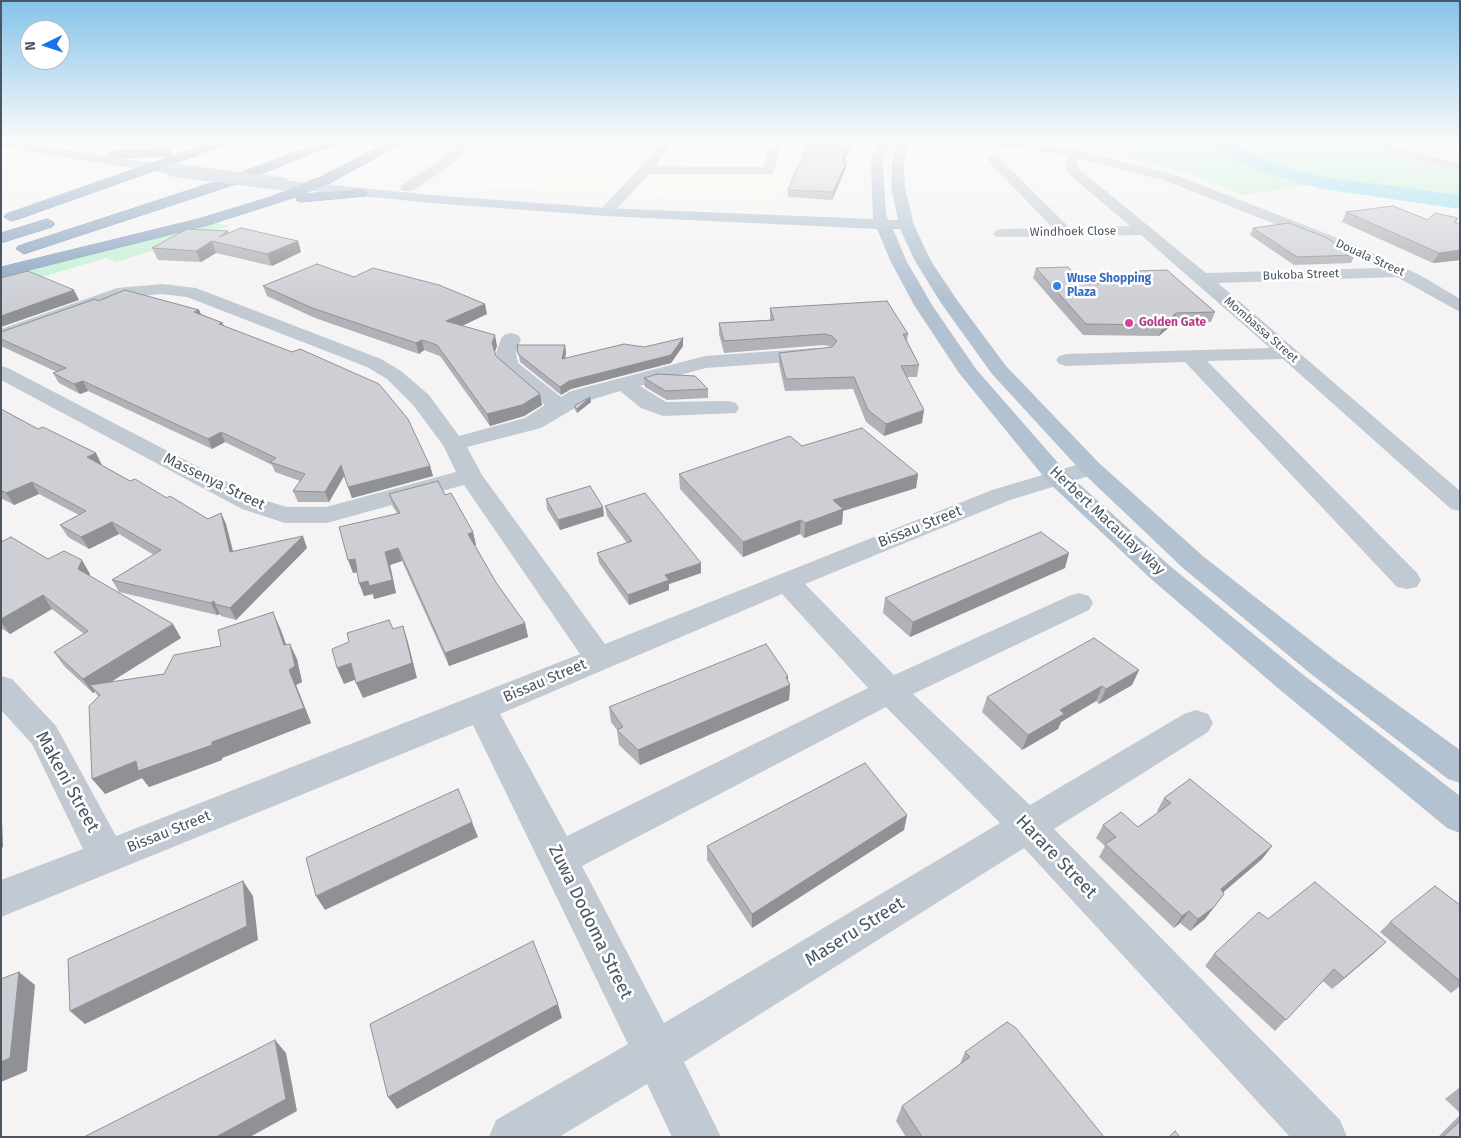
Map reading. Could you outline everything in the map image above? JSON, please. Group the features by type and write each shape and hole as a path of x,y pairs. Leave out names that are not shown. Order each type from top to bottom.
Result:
{"highway":[{"path":"1,220 76,193"},
{"path":"10,253 194,193"},
{"path":"258,206 283,193"},
{"path":"1,272 203,222 258,206 333,193"},
{"path":"1,238 60,220"}],"main road":[{"path":"425,193 610,208 892,220"},
{"path":"459,193 610,208"},
{"name":"Herbert Macaulay Way","path":"885,193 892,220 923,305 969,373 1057,477 1160,572 1247,645 1460,817"},
{"name":"Herbert Macaulay Way","path":"897,193 892,220 999,370 1091,468 1202,569 1322,666 1460,769"}],"street":[{"path":"610,208 624,193"},
{"path":"1027,193 1066,232"},
{"name":"Mombassa Street","path":"1101,193 1202,278 1460,504"},
{"name":"Douala Street","path":"1209,193 1338,244 1401,272 1460,307"},
{"name":"Windhoek Close","path":"1000,234 1146,230"},
{"name":"Bukoba Street","path":"1202,278 1401,272"},
{"path":"1,336 123,292 162,289 190,292 374,363 394,375 420,400 454,444 470,476 599,658"},
{"path":"511,339 506,354 509,365 559,406"},
{"path":"454,444 533,423 579,396 705,362 824,353"},
{"path":"1066,360 1288,353"},
{"path":"1190,356 1407,580"},
{"name":"Massenya Street","path":"1,372 251,504 285,515 327,515 470,476"},
{"path":"624,384 649,403 663,409 728,408"},
{"name":"Bissau Street","path":"1,899 481,708 786,581 1001,495 1091,468"},
{"name":"Harare Street","path":"786,581 890,691 1027,826 1322,1137"},
{"path":"559,859 890,691 1079,603"},
{"name":"Makeni Street","path":"1,688 44,735 107,857"},
{"name":"Zuwa Dodoma Street","path":"481,708 559,859 697,1137"},
{"name":"Maseru Street","path":"513,1137 655,1054 1196,724"}],"shaded area":[{"path":"611,193 778,193 775,202"}],"green space":[{"path":"1238,193 1256,193 1243,195"},
{"path":"1373,193 1460,193 1460,208"},
{"path":"212,222 230,226 116,262 106,258 1,289 1,275"}],"building":[{"path":"1393,206 1428,220 1435,213 1458,218 1454,222 1460,224 1460,250 1439,253 1346,212"},
{"path":"1289,223 1325,237 1355,255 1297,257 1253,228"},
{"path":"241,228 298,241 267,254 212,241 196,251 152,248 187,229 228,231 219,237"},
{"path":"317,264 354,277 373,268 439,285 485,304 446,321 495,335 492,343 496,356 540,394 522,405 487,414 437,345 422,340 416,343 312,308 263,286"},
{"path":"1068,267 1085,284 1148,282 1136,271 1167,270 1215,312 1176,313 1163,325 1086,324 1036,268"},
{"path":"28,271 74,290 1,316 1,278"},
{"path":"125,290 199,310 194,312 223,323 219,324 292,352 300,349 379,384 408,419 430,466 348,487 341,465 325,492 293,491 305,474 270,462 276,458 221,432 208,439 83,381 74,384 53,373 66,368 1,339 1,332 95,299 98,301"},
{"path":"887,301 908,334 903,334 919,365 901,366 924,410 886,424 868,410 854,377 786,379 779,353 832,347 837,341 832,336 825,334 724,341 719,323 774,320 770,308"},
{"path":"683,338 671,355 569,381 560,387 518,354 517,345 565,345 562,359 624,344 644,347"},
{"path":"657,374 695,376 708,389 666,391 644,378"},
{"path":"590,397 577,409 574,406"},
{"path":"1,409 38,429 43,427 96,453 87,457 130,481 135,479 167,498 170,496 208,519 221,513 230,552 303,536 230,608 215,604 214,601 211,603 112,580 161,550 112,522 81,537 60,525 86,511 32,482 6,493 1,490"},
{"path":"862,428 918,474 833,500 843,509 805,523 801,520 743,542 679,474 790,436 802,446"},
{"path":"438,481 445,495 451,493 473,532 468,534 497,584 525,623 445,653 398,548 385,552 392,580 369,586 368,581 359,583 355,559 348,560 339,527 400,513 389,494"},
{"path":"590,486 603,507 558,520 546,499"},
{"path":"645,493 701,563 665,575 669,580 628,595 597,553 632,541 605,506"},
{"path":"1041,532 1069,553 913,622 885,598"},
{"path":"11,537 48,559 64,551 82,560 78,569 173,624 83,679 54,652 88,631 43,595 1,619 1,542"},
{"path":"273,612 284,645 290,644 295,666 289,670 304,708 212,742 212,745 138,771 136,761 92,779 89,706 100,695 90,685 164,674 174,655 221,646 218,630"},
{"path":"389,620 393,629 403,626 412,663 356,683 351,663 337,668 332,649 349,642 347,633"},
{"path":"1094,638 1139,670 1106,689 1102,686 1060,710 1064,714 1028,735 987,697"},
{"path":"766,644 788,676 786,677 790,685 638,750 617,730 623,727 609,707"},
{"path":"865,763 907,815 752,914 707,846"},
{"path":"1190,779 1272,846 1221,889 1224,894 1214,907 1198,919 1189,911 1182,916 1105,844 1116,837 1103,825 1121,812 1138,827 1171,803 1164,798"},
{"path":"458,789 472,822 316,896 306,858"},
{"path":"243,881 247,926 70,1011 68,959"},
{"path":"1315,882 1386,942 1344,978 1334,969 1286,1020 1214,954 1259,912 1268,919"},
{"path":"1435,886 1460,905 1460,981 1390,922"},
{"path":"533,941 558,1004 388,1097 370,1024"},
{"path":"19,972 10,1058 1,1062 1,979"},
{"path":"1007,1022 1016,1028 1104,1137 922,1137 902,1106 970,1057 965,1052"},
{"path":"275,1040 286,1099 216,1137 84,1137"},
{"path":"1460,1121 1460,1137 1443,1137"},
{"path":"1175,1131 1180,1137 1169,1137"}],"waterway":[{"path":"1396,193 1460,202"}],"place":[{"name":"Wuse Shopping Plaza","path":"1057,286"},
{"name":"Golden Gate","path":"1129,323"}]}
